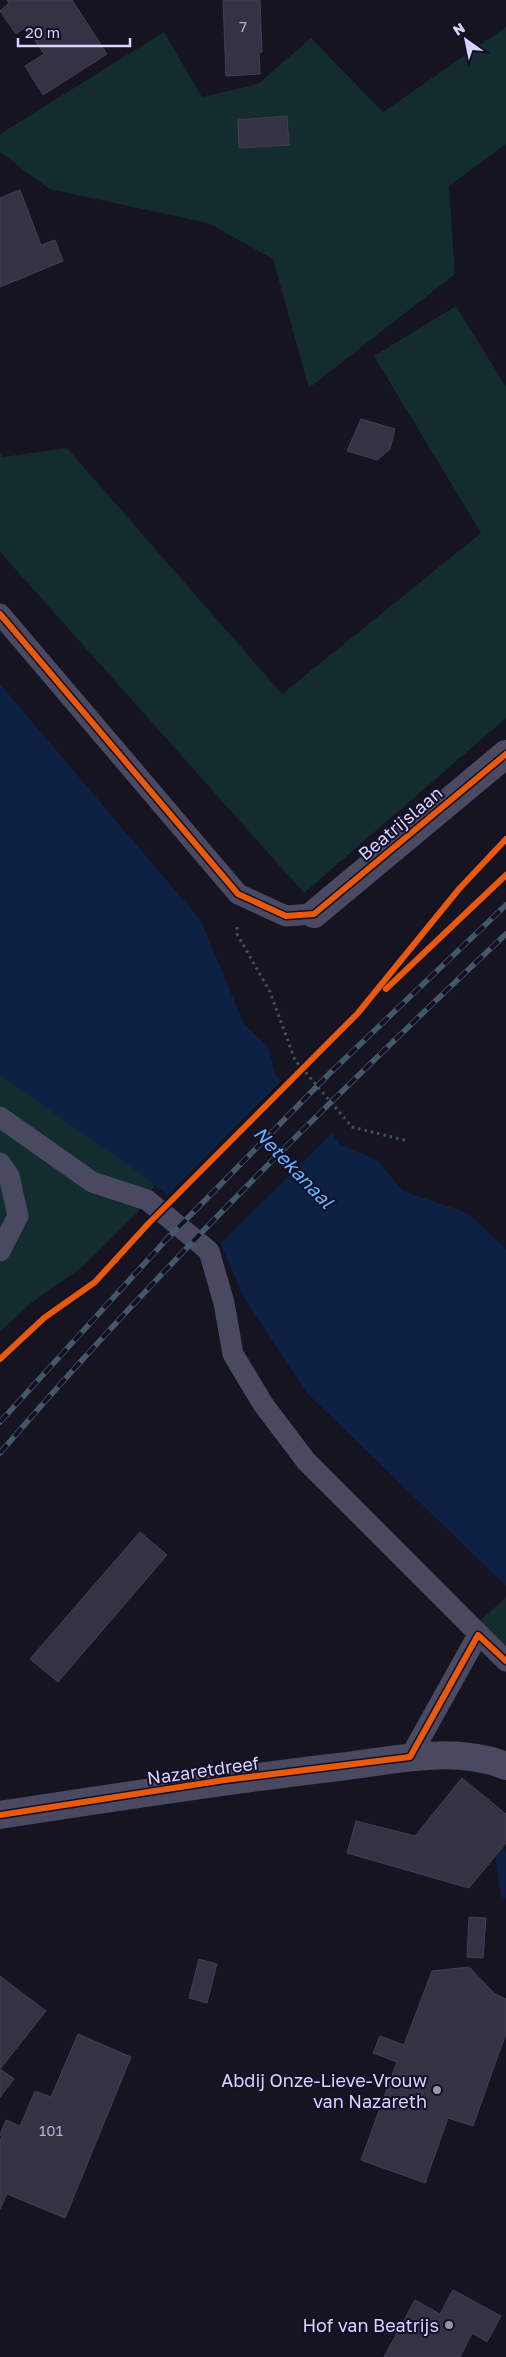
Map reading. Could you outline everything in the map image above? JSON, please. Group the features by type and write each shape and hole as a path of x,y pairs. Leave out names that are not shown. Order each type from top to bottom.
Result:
{"street":[{"name":"Beatrijslaan","path":"314,914 506,754"},
{"name":"Nazaretdreef","path":"0,1815 225,1780 410,1757 454,1755 495,1762 506,1766"}],"lane":[{"path":"0,614 238,894 286,916 314,914"},
{"path":"0,1117 92,1182 147,1200 210,1251 224,1303 232,1354 263,1404 306,1461 506,1661"},
{"path":"0,1163 9,1176 18,1216 0,1251"},
{"path":"410,1757 478,1635"}],"path":[{"path":"238,894 237,934 270,992 295,1060 352,1127 408,1141"},
{"path":"294,1078 308,1064"}],"green space":[{"path":"506,27 506,144 449,186 455,274 309,388 273,259 208,223 49,189 0,152 0,134 164,32 202,97 258,84 311,38 383,112"},
{"path":"456,306 506,387 506,718 304,893 0,552 0,454 3,457 67,448 282,694 481,533 374,356"},
{"path":"0,1073 161,1175 137,1213 82,1267 31,1303 0,1332"},
{"path":"506,1597 506,1648 479,1622"}],"water":[{"name":"Netekanaal","path":"0,684 201,921 244,1024 268,1047 276,1076 311,1109 340,1144 377,1160 403,1191 468,1213 506,1249 506,1586 307,1393 243,1296 220,1242 152,1182 0,1075"}],"pier":[{"path":"283,1079 312,1107 333,1132 219,1245 165,1197"}],"building":[{"path":"7,0 72,0 107,54 43,95 25,66 44,54 26,27 16,34 0,11 9,3"},
{"path":"223,0 260,0 262,52 259,53 260,74 226,76"},
{"path":"287,116 289,145 239,148 238,120"},
{"path":"20,190 41,245 55,240 63,261 0,287 0,198"},
{"path":"361,419 395,429 390,449 377,460 347,451"},
{"path":"140,1532 167,1555 58,1682 30,1659"},
{"path":"462,1778 506,1814 506,1843 469,1888 347,1853 356,1821 415,1836"},
{"path":"469,1917 486,1918 483,1958 467,1957"},
{"path":"199,1959 217,1964 207,2003 189,1998"},
{"name":"Abdij Onze-Lieve-Vrouw van Nazareth","path":"469,1967 494,1993 506,1999 506,2033 473,2126 448,2118 425,2183 361,2160 397,2062 373,2053 380,2036 404,2045 432,1971"},
{"path":"0,1976 46,2011 0,2069"},
{"path":"78,2034 131,2057 65,2218 7,2194 0,2209 0,2141 2,2136 0,2135 6,2120 20,2126 35,2091 51,2097"},
{"path":"0,2069 14,2079 0,2097"},
{"name":"Hof van Beatrijs","path":"453,2290 501,2316 487,2342 472,2333 460,2357 384,2357 415,2300 440,2314"}],"waterway":[{"path":"500,1852 506,1893"}],"railway":[{"path":"0,1422 165,1241 330,1073 506,905"},
{"path":"0,1453 121,1318 246,1187 375,1059 506,934"}],"cycle path":[{"path":"0,614 238,894 286,916 314,914 506,754"},
{"path":"0,1359 44,1318 95,1282 148,1224 358,1013 459,889 506,839"},
{"path":"386,989 506,875"},
{"path":"0,1815 225,1780 410,1757 478,1635 506,1661"}],"place":[{"name":"Abdij Onze-Lieve-Vrouw van Nazareth","path":"437,2090"},
{"name":"Hof van Beatrijs","path":"449,2325"}]}
